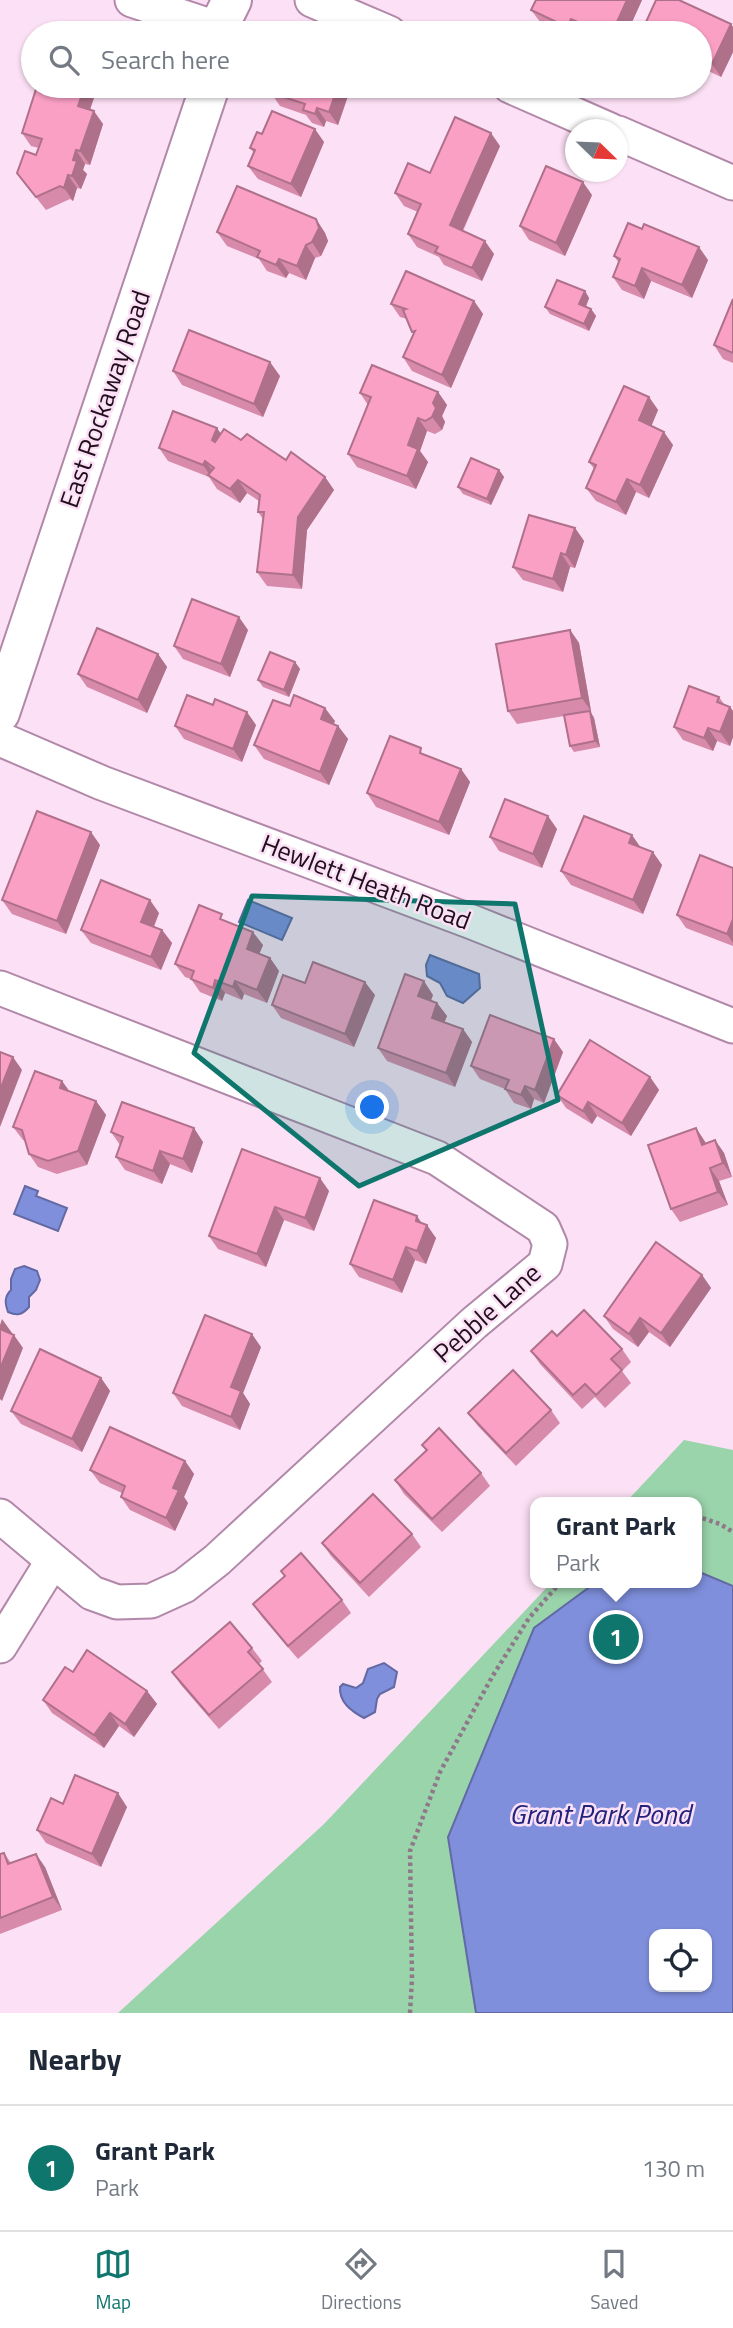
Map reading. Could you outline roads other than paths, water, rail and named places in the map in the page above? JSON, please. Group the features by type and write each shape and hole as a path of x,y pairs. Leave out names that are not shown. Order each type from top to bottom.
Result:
{"main road":[{"name":"East Rockaway Road","path":"0,713 206,98"}],"street":[{"path":"132,0 225,21"},
{"path":"312,0 361,21"},
{"path":"537,98 585,119"},
{"path":"628,136 733,183"},
{"name":"Hewlett Heath Road","path":"0,739 102,783 472,922 733,1026"},
{"name":"Pebble Lane","path":"0,988 438,1158 543,1228 551,1244 545,1264 474,1323 217,1560 184,1586 150,1601 117,1602 92,1593 0,1516"},
{"path":"0,1646 52,1562"}],"water":[{"path":"248,900 292,918 282,940 239,922"},
{"path":"430,955 479,974 480,988 463,1003 447,996 440,983 427,976 426,965"},
{"path":"25,1186 38,1191 36,1196 67,1208 58,1231 14,1214"},
{"path":"24,1266 37,1271 40,1280 29,1297 29,1307 22,1313 14,1314 8,1312 6,1298 11,1290 15,1269"},
{"name":"Grant Park Pond","path":"702,1573 733,1586 733,2013 476,2013 448,1837 534,1628 588,1588 702,1588"},
{"path":"384,1663 397,1672 394,1687 380,1694 375,1712 364,1718 347,1706 340,1687 343,1684 356,1688 363,1683 368,1669"}],"place":[{"name":"Grant Park","path":"616,1637"}]}
